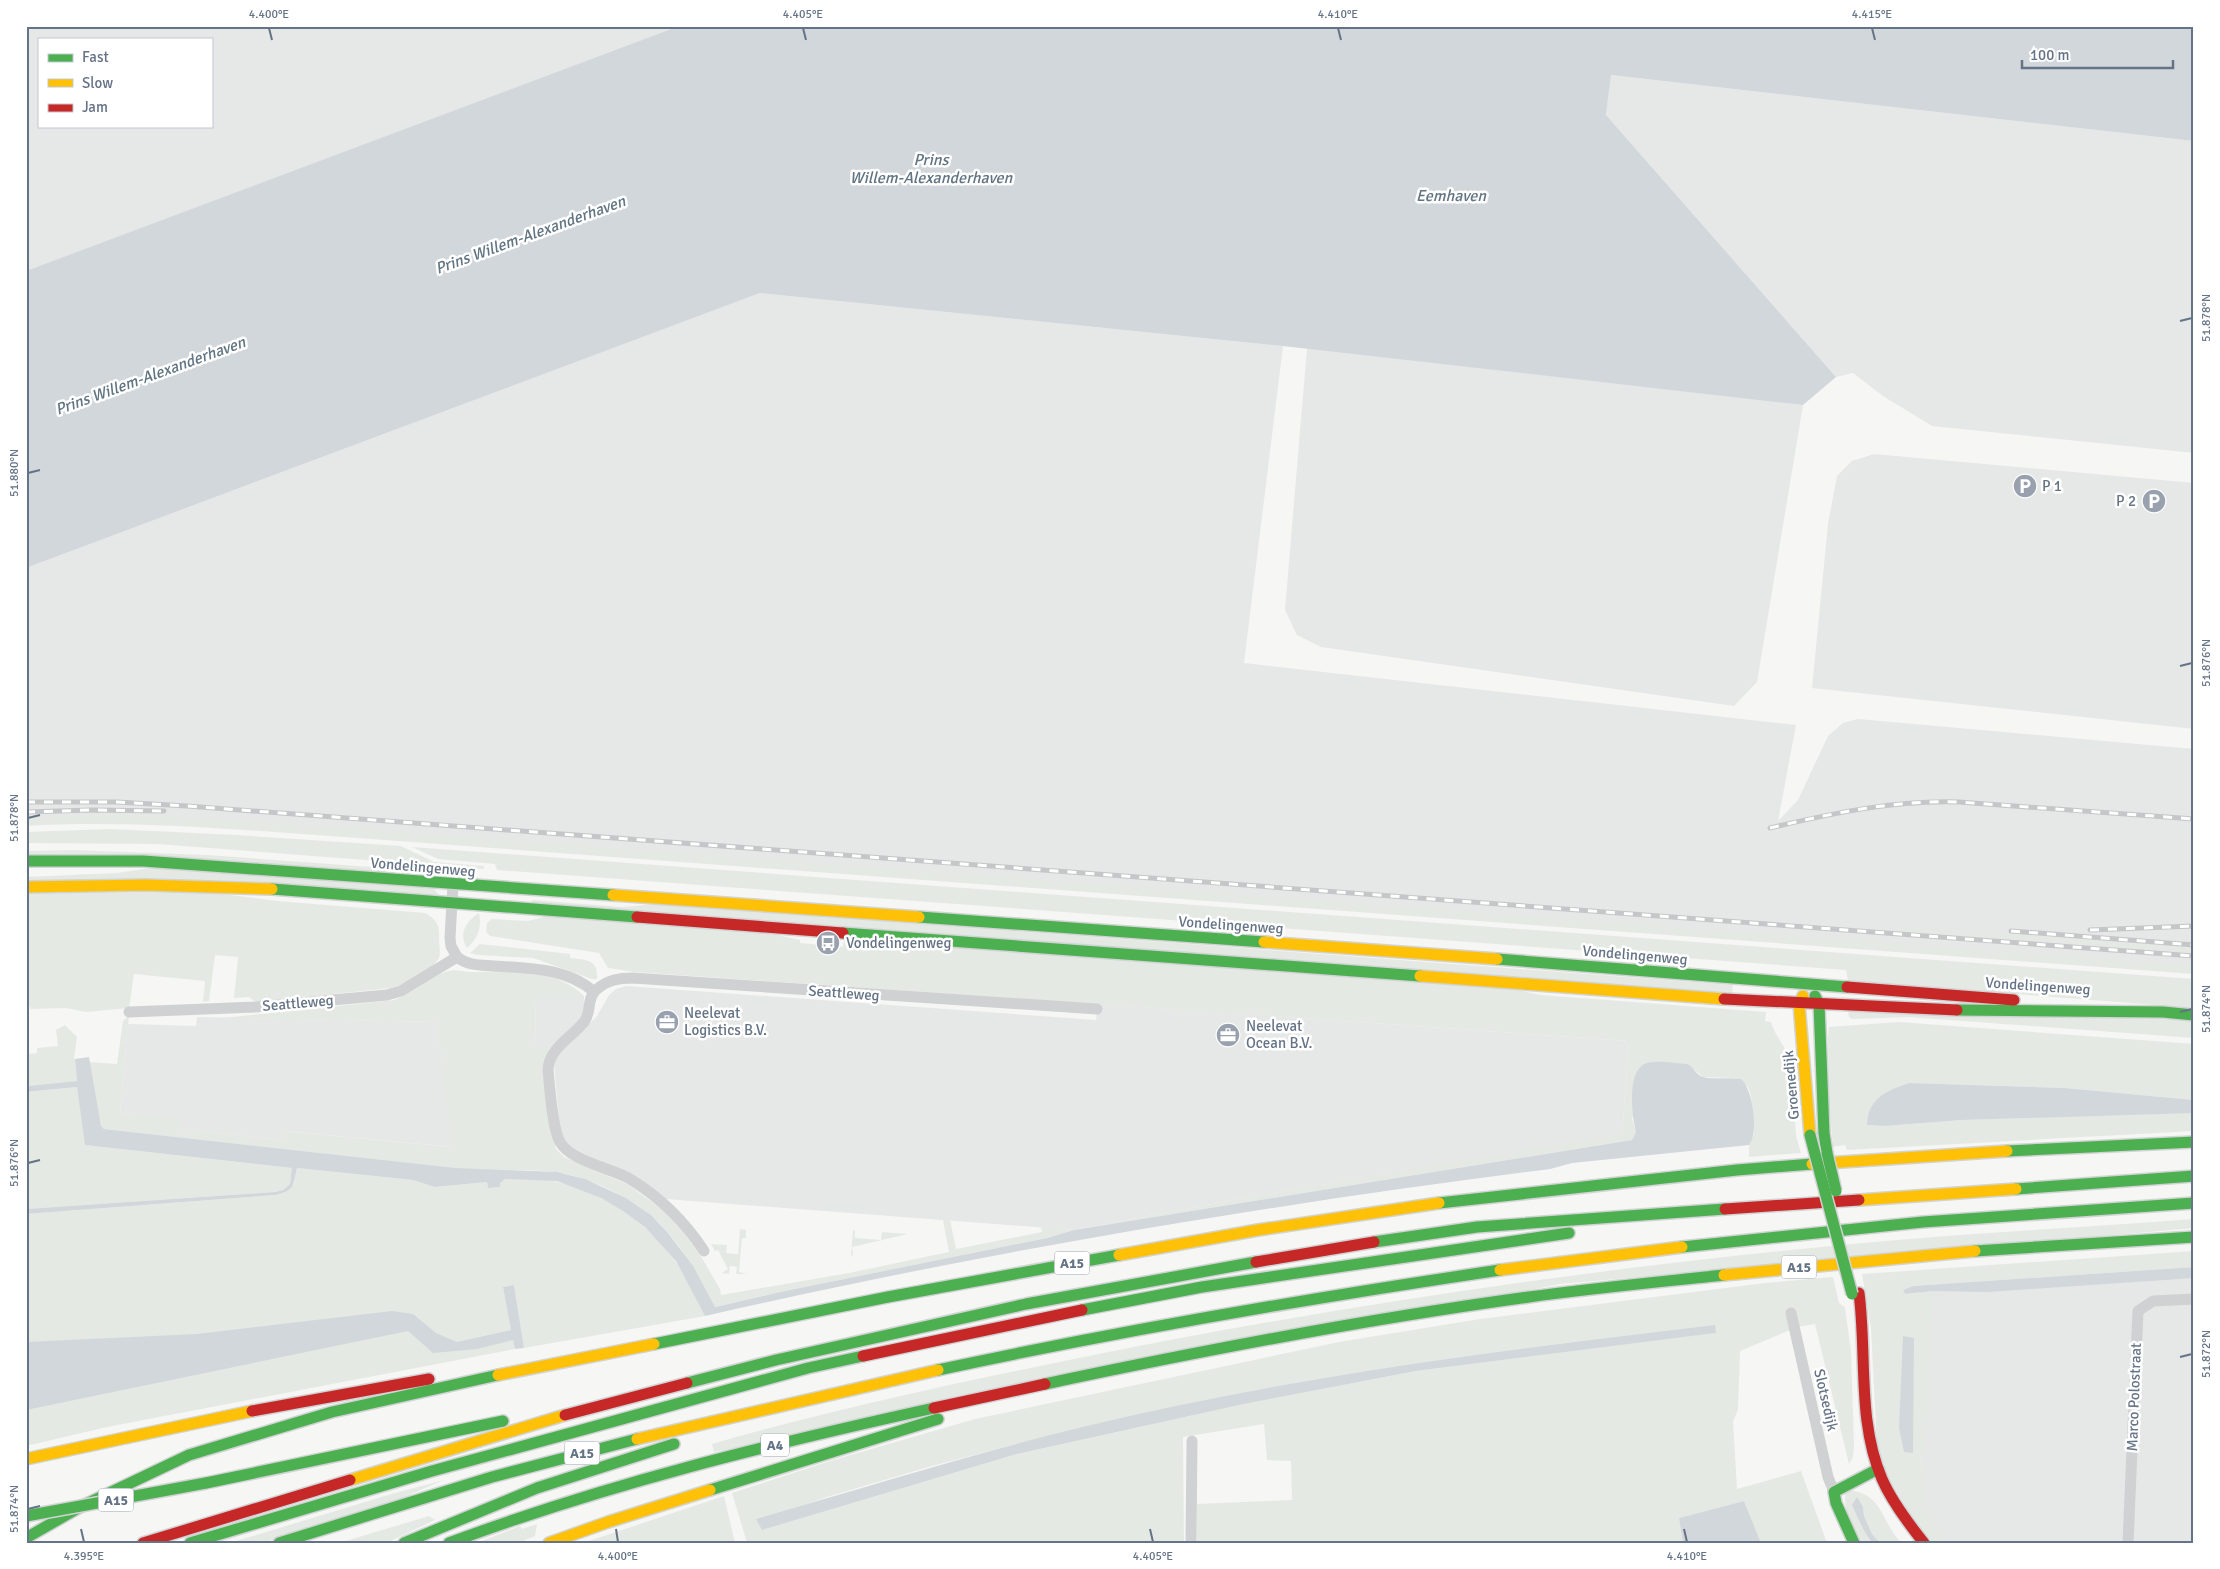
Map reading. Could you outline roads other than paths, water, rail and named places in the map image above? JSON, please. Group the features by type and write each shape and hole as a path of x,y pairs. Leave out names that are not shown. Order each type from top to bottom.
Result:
{"main road":[{"name":"Vondelingenweg","path":"26,861 143,861 1401,952 1809,985 2141,1008 2194,1015"},
{"name":"Vondelingenweg","path":"26,887 93,884 177,884 1799,1004 1949,1010 2163,1012"},
{"path":"1799,1004 1809,985"},
{"name":"Groenedijk","path":"1809,985 1819,1004 1824,1134 1862,1328 1866,1399 1871,1442 1878,1469 1894,1500 1924,1543"},
{"name":"Groenedijk","path":"1799,1004 1810,1135 1856,1294"},
{"path":"1820,1032 1828,1017 1843,1005"},
{"name":"A15","path":"26,1538 80,1507 189,1455 332,1412 506,1373 878,1299 1078,1262 1258,1230 1414,1206 1737,1170 1911,1156 2194,1142"},
{"name":"A15","path":"143,1543 270,1503 601,1405 776,1360 1026,1304 1310,1252 1476,1227 2194,1176"},
{"name":"A15","path":"279,1543 527,1467 888,1379 1234,1312 1451,1277 1730,1240 2116,1207 2194,1203"},
{"name":"A15","path":"190,1543 450,1466 808,1368 1016,1323 1230,1283 1470,1246 1764,1206"},
{"name":"A15","path":"549,1543 608,1522 840,1448 1107,1369 1234,1345 1531,1297 1797,1267 1955,1252 2194,1237"},
{"name":"A4","path":"449,1543 506,1521 646,1478 846,1427 1107,1369"},
{"name":"A15","path":"26,1459 260,1408 433,1378 506,1373"},
{"name":"A4","path":"404,1543 504,1501 587,1471 888,1379"},
{"name":"A15","path":"26,1516 206,1483 516,1419 601,1405"},
{"path":"1834,1492 1878,1469"},
{"name":"Slotsedijk","path":"1834,1492 1836,1503 1854,1543"}],"street":[{"path":"453,884 450,938 451,946 457,957 464,962 472,964 548,971 575,979 594,992 590,998 586,1019 552,1054 548,1062 557,1136 565,1150 571,1155 605,1167 629,1179 663,1202 675,1212 704,1251"},
{"name":"Seattleweg","path":"129,1012 256,1007 387,995 401,992 457,957"},
{"name":"Seattleweg","path":"594,992 606,982 619,978 633,978 1097,1009"},
{"name":"Marco Polostraat","path":"2128,1543 2138,1311 2153,1301 2194,1299"},
{"name":"Slotsedijk","path":"1791,1313 1828,1477 1834,1492"},
{"path":"1191,1543 1192,1440"}],"water":[{"path":"679,26 2194,26 2194,141 1611,75 1606,115 1836,377 1803,405 1283,346 760,293 26,568 26,271"},
{"path":"89,1057 101,1126 104,1129 455,1168 557,1172 585,1179 626,1198 651,1215 668,1233 693,1266 715,1307 1047,1238 1074,1230 1632,1140 1636,1132 1632,1105 1633,1084 1640,1067 1652,1062 1687,1064 1701,1076 1707,1078 1741,1079 1749,1092 1753,1111 1754,1131 1749,1145 1572,1163 1550,1169 1231,1214 915,1271 705,1316 676,1261 645,1227 601,1198 557,1181 505,1179 500,1183 500,1187 488,1188 487,1182 435,1187 413,1180 297,1168 295,1179 290,1189 275,1195 26,1214 26,1209 275,1192 283,1190 290,1184 292,1168 85,1145 77,1087 26,1092 26,1079 27,1086 77,1081 75,1059"},
{"path":"1910,1083 2065,1088 2194,1100 2194,1113 1962,1120 1885,1126 1867,1125 1871,1108 1880,1096"},
{"path":"2194,1267 2194,1278 1988,1292 1932,1291 1905,1294 1903,1290 1913,1286"},
{"path":"514,1285 524,1348 515,1349 513,1340 477,1349 433,1353 408,1331 26,1410 26,1342 197,1334 392,1311 413,1314 436,1333 457,1342 511,1330 503,1287"},
{"path":"1715,1325 1716,1333 1416,1371 1244,1404 1017,1454 762,1530 756,1519 1037,1438 1236,1394 1475,1355"},
{"path":"1903,1336 1914,1338 1913,1453 1904,1452 1899,1428"},
{"path":"1857,1497 1863,1507 1864,1516 1872,1534 1880,1543 1872,1543 1863,1529 1852,1505"},
{"path":"1744,1501 1761,1543 1683,1543 1679,1518"}],"railway":[{"path":"26,802 117,802 187,806 2194,956"},
{"path":"1770,828 1817,817 1887,805 1935,802 1959,802 2194,819"},
{"path":"26,812 92,810 164,811"},
{"path":"2090,930 2194,926"},
{"path":"2011,931 2194,945"}],"place":[{"name":"P 1","path":"2025,486"},
{"name":"P 2","path":"2154,501"},
{"name":"Vondelingenweg","path":"828,943"},
{"name":"Neelevat Logistics B.V.","path":"667,1022"},
{"name":"Neelevat Ocean B.V.","path":"1228,1035"}],"water label":[{"name":"Prins Willem-Alexanderhaven","path":"931,168"},
{"name":"Eemhaven","path":"1451,195"},
{"name":"Prins Willem-Alexanderhaven","path":"530,234"},
{"name":"Prins Willem-Alexanderhaven","path":"150,375"}]}
